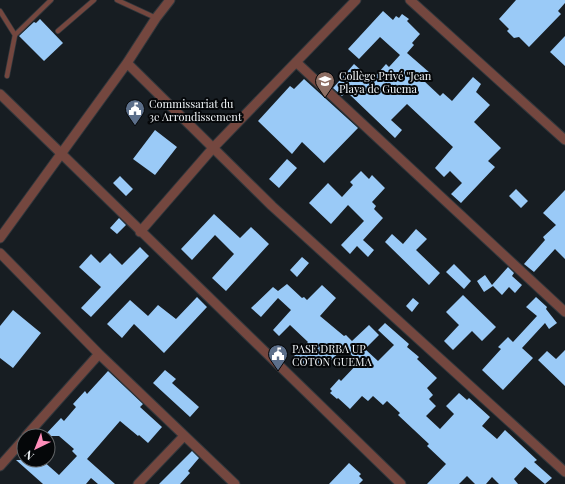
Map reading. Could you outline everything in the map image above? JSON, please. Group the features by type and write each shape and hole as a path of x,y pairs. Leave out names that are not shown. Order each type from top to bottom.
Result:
{"street":[{"path":"0,238 127,63 156,18 170,0"},
{"path":"140,232 214,148 356,0"},
{"path":"410,0 565,140"},
{"path":"296,62 565,312"},
{"path":"127,63 283,217 565,472"},
{"path":"0,94 140,232 401,484"},
{"path":"0,253 99,354 235,484"},
{"path":"33,428 99,354"},
{"path":"138,484 184,436"},
{"path":"0,466 16,447"}],"lane":[{"path":"7,76 15,35 52,0"},
{"path":"58,31 94,0"},
{"path":"117,0 156,18"},
{"path":"0,11 15,35"}],"building":[{"path":"516,0 565,0 565,3 558,11 561,14 529,47 519,37 514,38 507,31 509,29 499,19"},
{"path":"383,11 393,20 396,16 399,18 402,14 409,19 407,21 420,34 412,43 414,45 407,53 430,73 423,80 440,96 443,93 452,101 473,77 481,84 476,92 490,105 474,122 501,148 488,161 495,167 461,203 451,194 462,183 450,171 444,177 435,168 453,147 407,104 391,120 402,130 395,138 348,93 346,92 342,96 333,88 354,64 372,80 386,64 389,67 400,55 380,37 359,59 348,49"},
{"path":"40,19 63,43 44,61 19,36 34,22 36,23"},
{"path":"565,36 565,66 550,52"},
{"path":"304,79 358,128 324,163 302,142 292,154 258,121 290,86 294,89"},
{"path":"155,130 177,147 155,175 133,159"},
{"path":"287,159 297,168 279,188 269,179"},
{"path":"361,171 369,179 372,175 385,188 372,202 376,206 374,209 383,218 363,240 374,250 368,257 357,246 350,254 341,245 364,221 348,205 331,224 309,203 328,183 342,197 353,185 350,182"},
{"path":"120,176 133,189 126,196 113,183"},
{"path":"516,189 528,201 521,208 509,196"},
{"path":"565,190 565,259 555,249 534,272 524,264 545,240 543,237 556,225 543,213"},
{"path":"214,214 240,238 251,227 269,244 226,291 212,278 234,254 215,235 192,260 181,249"},
{"path":"119,218 126,225 117,234 110,228"},
{"path":"416,229 427,239 416,250 440,273 429,285 385,242 392,234 403,244"},
{"path":"140,247 149,256 91,317 81,308 101,287 79,267 91,254 100,263 110,253 122,265"},
{"path":"302,257 309,263 297,277 290,270"},
{"path":"454,264 471,281 464,289 446,272"},
{"path":"508,267 514,273 512,276 522,285 515,293 509,287 502,295 493,286 484,292 477,281 485,275 492,285"},
{"path":"287,284 302,298 304,297 307,300 322,285 336,298 320,316 352,341 369,325 379,335 365,349 378,361 394,345 378,330 385,323 409,344 407,347 419,357 417,359 437,378 427,388 433,395 429,399 436,406 426,416 440,429 454,414 446,406 459,393 467,400 469,398 490,417 482,426 497,439 505,430 537,460 534,462 552,478 545,484 525,467 514,479 518,484 499,484 492,477 486,484 475,484 467,476 459,484 427,484 446,464 427,446 429,444 398,415 400,413 387,401 383,405 373,396 368,401 362,396 350,409 330,393 332,391 330,389 339,379 341,381 359,362 344,348 330,361 327,358 320,365 314,359 306,367 294,356 308,342 290,325 279,336 273,330 291,310 278,298 261,317 251,308 273,287 278,291"},
{"path":"463,295 496,327 482,341 472,331 453,350 444,341 459,325 446,312"},
{"path":"197,297 207,307 164,353 134,324 122,338 107,324 130,300 148,316 158,305 176,319"},
{"path":"536,297 547,307 546,309 557,323 549,329 545,323 522,348 533,358 503,390 482,370 501,349 498,347 508,337 513,342 537,316 526,307"},
{"path":"413,298 419,303 412,312 406,306"},
{"path":"13,310 41,333 13,368 0,358 0,326"},
{"path":"565,350 565,386 538,360 547,351 556,359"},
{"path":"165,370 176,379 172,383 199,407 190,417 153,383"},
{"path":"108,371 143,404 140,407 162,427 148,443 120,421 87,459 115,484 98,484 91,478 86,484 43,484 25,468 51,468 59,475 77,456 72,451 74,449 59,436 56,436 56,428 52,428 61,418 64,421 76,407 73,404 85,391 87,394"},
{"path":"192,451 199,458 188,471 190,473 180,484 159,484"},
{"path":"349,463 361,474 359,476 363,480 359,484 329,484"}],"place":[{"name":"Collège Privé ''Jean Playa de Guema","path":"325,98"},
{"name":"Commissariat du 3e Arrondissement","path":"135,126"},
{"name":"PASE DRBA UP COTON GUEMA","path":"278,371"}]}
